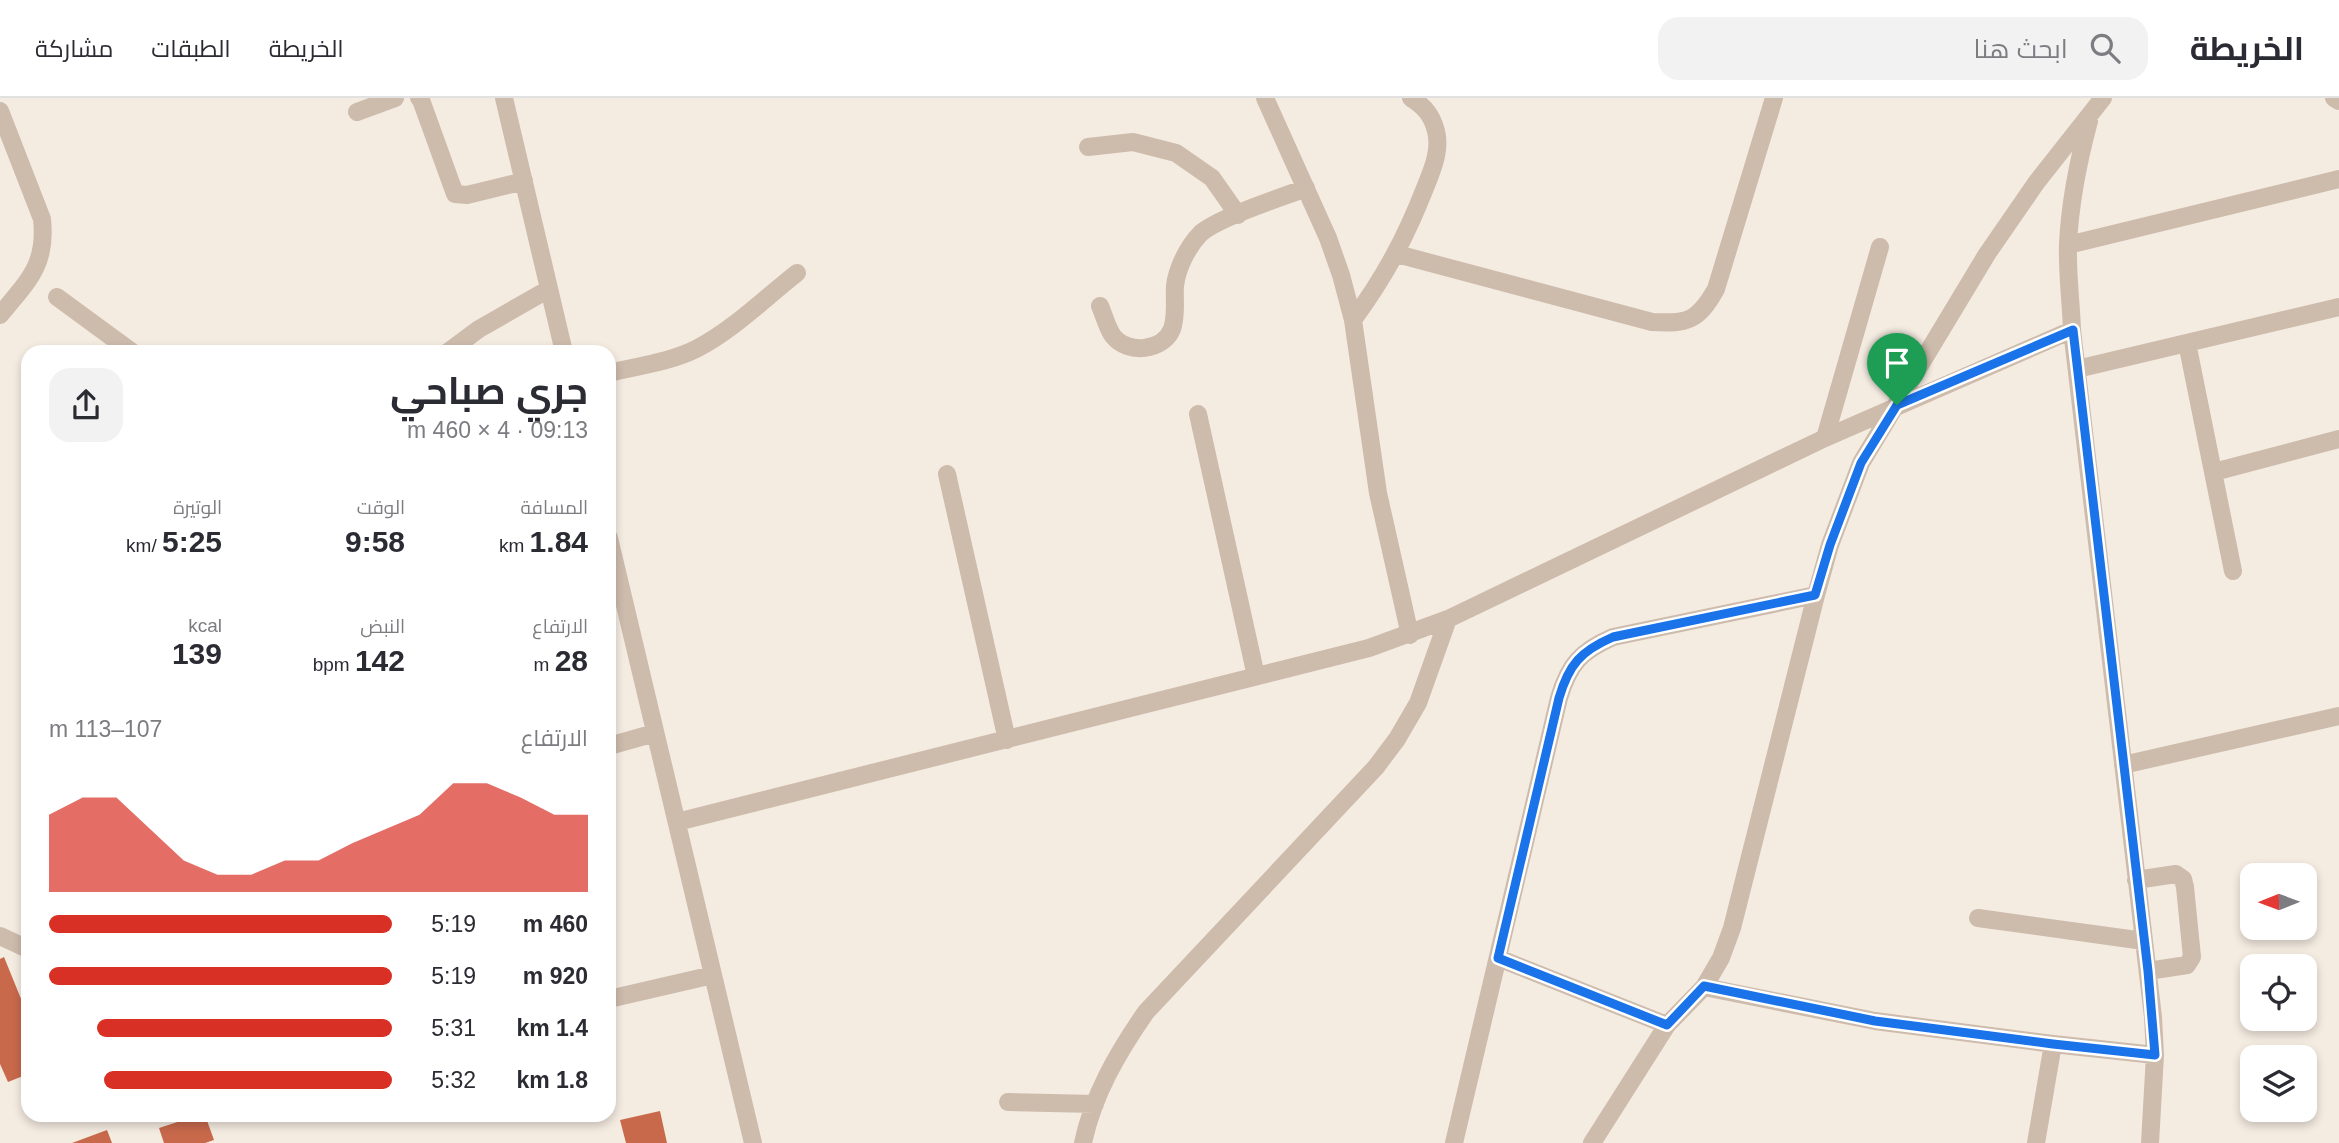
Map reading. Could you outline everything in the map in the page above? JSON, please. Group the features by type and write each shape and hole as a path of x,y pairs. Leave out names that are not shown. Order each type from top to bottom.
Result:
{"lane":[{"path":"358,112 395,98"},
{"path":"419,98 422,100 455,194 467,195 524,181"},
{"path":"504,98 563,345"},
{"path":"1265,98 1328,238 1353,320 1378,493 1410,635"},
{"path":"1353,320 1397,254 1437,157 1437,133 1429,112 1411,98"},
{"path":"1397,254 1652,322 1679,323 1704,311 1716,289 1774,98"},
{"path":"1592,1143 1667,1025 1704,986 1721,958 1732,928 1815,595 1830,545 1861,463 1987,254 2036,183 2103,98"},
{"path":"2334,98 2339,101"},
{"path":"0,111 42,219 44,238 42,257 34,274 0,315"},
{"path":"2091,115 2071,201 2068,245 2077,369 2148,971 2155,1055 2150,1143"},
{"path":"1088,147 1133,142 1176,153 1212,178 1238,215"},
{"path":"2068,245 2339,179"},
{"path":"1100,306 1114,337 1127,346 1144,349 1160,343 1171,331 1175,315 1175,284 1181,265 1202,233 1238,215 1306,188"},
{"path":"1825,438 1880,247"},
{"path":"616,371 672,358 696,349 718,336 797,273"},
{"path":"457,345 479,329 549,289"},
{"path":"57,296 123,345"},
{"path":"2077,369 2339,307"},
{"path":"677,822 1369,648 1410,635 1825,438 2073,330"},
{"path":"2187,343 2234,571"},
{"path":"1198,414 1256,676"},
{"path":"2214,472 2339,439"},
{"path":"947,474 1007,740"},
{"path":"1454,1143 1565,677 1577,659 1594,646 1613,637 1815,595"},
{"path":"617,609 655,733 753,1143"},
{"path":"1083,1143 1095,1104 1125,1041 1146,1012 1376,767 1397,739 1418,703 1448,619"},
{"path":"2123,765 2339,716"},
{"path":"616,744 655,733"},
{"path":"2136,880 2176,874 2183,879 2185,887 2192,957 2187,965 2148,971"},
{"path":"1978,918 2144,941"},
{"path":"0,936 21,946"},
{"path":"1498,958 1667,1025"},
{"path":"616,997 713,975"},
{"path":"1704,986 1875,1021 2155,1055"},
{"path":"2036,1143 2053,1044"},
{"path":"1008,1102 1095,1104"}],"building":[{"path":"4,957 21,999 21,1077 8,1082 0,1064 0,959"},
{"path":"660,1111 667,1143 626,1143 620,1120"},
{"path":"177,1122 208,1122 214,1140 205,1143 164,1143 159,1128"},
{"path":"107,1130 112,1143 72,1143"}],"route":[{"path":"2073,330 2148,971 2155,1055 1875,1021 1704,986 1667,1025 1498,958 1559,698 1565,677 1577,659 1594,646 1613,637 1815,595 1830,545 1861,463 1897,405 2073,330"}]}
